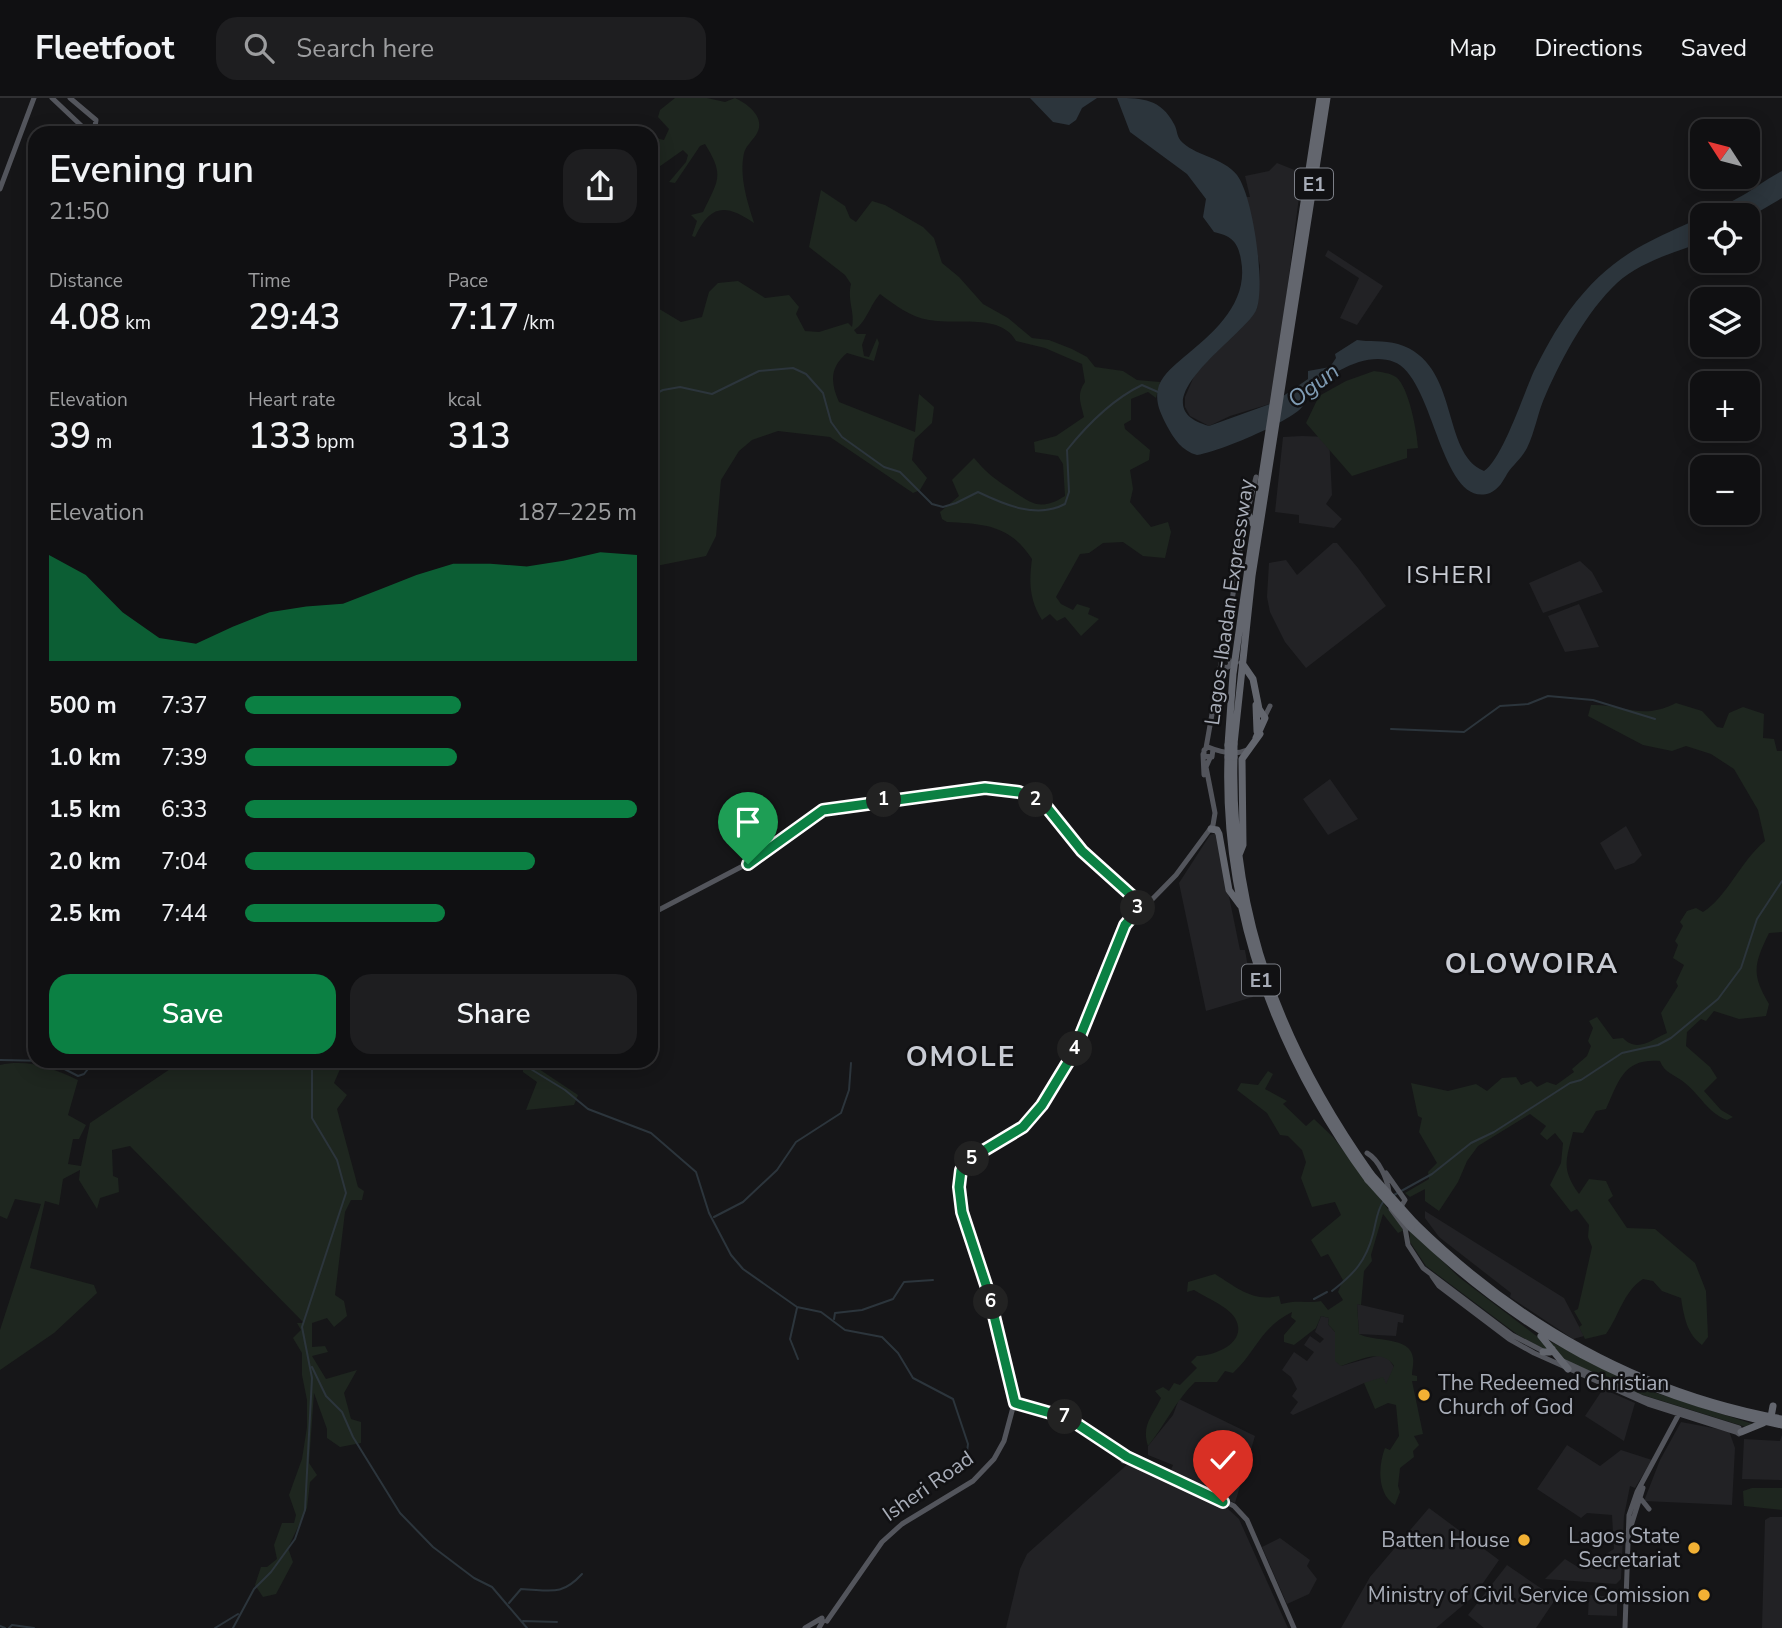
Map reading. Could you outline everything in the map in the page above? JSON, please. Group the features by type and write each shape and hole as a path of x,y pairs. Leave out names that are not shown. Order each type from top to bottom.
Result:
{"highway":[{"name":"Lagos-Ibadan Expressway","path":"1298,269 1320,98"},
{"name":"Lagos-Ibadan Expressway","path":"1239,658 1298,269 1327,98"},
{"name":"Lagos-Ibadan Expressway","path":"1231,744 1255,528 1264,493"},
{"path":"1255,528 1247,511 1259,508"},
{"name":"Lagos-Ibadan Expressway","path":"1239,658 1226,665 1238,859 1252,930 1279,1011 1317,1092 1370,1177"},
{"path":"1226,665 1239,658 1253,679 1259,707 1264,716 1257,736 1241,763 1243,845 1238,859"},
{"path":"1239,685 1241,676 1247,673 1255,697 1257,736"},
{"path":"1259,707 1263,710 1270,706"},
{"name":"Lagos-Ibadan Expressway","path":"1233,755 1230,839 1242,909 1264,990 1285,1042 1322,1112 1370,1177 1413,1225 1476,1287 1533,1328 1574,1353 1639,1384 1696,1404 1771,1420 1782,1419"},
{"path":"1211,829 1218,832 1229,890 1242,909"},
{"path":"1351,1146 1365,1152 1365,1166"},
{"name":"Lagos-Ibadan Expressway","path":"1413,1225 1495,1294 1591,1355 1678,1392 1782,1425"},
{"path":"1533,1328 1568,1368"},
{"path":"1543,1352 1550,1352 1552,1349"},
{"path":"1739,1430 1771,1420 1773,1406"}],"main road":[{"path":"0,189 34,98"},
{"path":"52,98 82,126"},
{"path":"70,98 96,120 95,126"},
{"path":"1088,1020 1128,924 1176,876 1211,829 1215,818 1207,772 1212,721 1226,665 1247,511 1256,477"},
{"path":"1264,716 1270,706"},
{"path":"1211,752 1233,755 1248,748 1257,736"},
{"path":"1014,1401 980,1273 960,1217 956,1194 962,1170 978,1154 1014,1134 1031,1119 1068,1064 1081,1040 1125,925 1174,874 1211,823 1212,813 1202,765 1211,752"},
{"path":"658,910 762,856 823,810 880,800 931,797 977,787 1019,792 1040,802 1082,851 1142,905"},
{"path":"1365,1152 1374,1153 1391,1184 1399,1192 1404,1206 1395,1215"},
{"name":"Isheri Road","path":"823,1622 876,1545 902,1523 964,1485 983,1468 1002,1440 1014,1401 988,1291 960,1204 959,1179 962,1170"},
{"path":"1391,1184 1389,1198 1395,1215 1406,1230 1407,1243 1415,1258 1512,1335 1621,1389 1696,1419 1739,1430"},
{"path":"1432,1274 1439,1286 1509,1339 1628,1396 1739,1430"},
{"path":"1013,1390 1019,1399 1031,1405"},
{"path":"1014,1401 1074,1418 1129,1454 1234,1506 1250,1527 1293,1628"},
{"path":"1014,1401 1068,1418 1123,1457 1223,1502 1239,1514 1293,1628"},
{"path":"1626,1628 1629,1515 1637,1492 1676,1421 1678,1412"},
{"path":"1676,1421 1696,1419"},
{"path":"1626,1628 1631,1527 1650,1469"},
{"path":"1631,1527 1637,1514 1649,1510 1641,1502 1643,1487"},
{"path":"806,1628 823,1622"}],"shaded area":[{"path":"675,98 707,98 725,102 735,98 754,112 758,117 759,129 745,150 742,171 754,223 735,212 719,211 706,218 695,237 692,236 697,221 691,215 703,212 715,185 717,171 705,144 700,146 675,183 669,182 686,162 688,155 683,150 658,168 658,139 664,140 669,129 658,117 660,110"},
{"path":"1277,163 1302,173 1273,403 1230,416 1209,426 1190,416 1185,407 1185,397 1195,374 1257,309 1260,266 1245,197 1250,197 1245,176 1269,171"},
{"path":"821,190 845,206 850,218 856,222 872,201 885,205 923,227 934,238 942,263 959,277 983,304 1008,318 1032,338 1049,340 1072,349 1087,357 1095,367 1123,371 1137,380 1160,382 1156,398 1148,392 1131,399 1131,420 1124,424 1125,429 1150,450 1149,460 1130,470 1133,489 1130,502 1151,527 1168,522 1171,532 1165,558 1143,556 1123,542 1103,543 1089,553 1080,554 1056,597 1061,604 1073,610 1077,604 1090,608 1088,614 1099,619 1081,636 1065,617 1057,621 1050,614 1042,620 1031,590 1032,559 1015,539 995,528 947,522 942,519 940,512 959,496 952,480 974,458 997,480 1034,503 1048,504 1065,496 1063,464 1058,456 1035,452 1034,442 1056,436 1084,417 1080,399 1085,382 1082,364 1045,348 1016,341 1009,332 989,323 929,320 915,316 880,294 862,323 854,330 857,334 866,334 862,345 864,356 869,357 877,338 879,343 874,361 847,353 835,369 834,388 839,402 915,432 919,394 934,407 932,423 915,439 912,460 927,478 920,490 913,493 830,437 778,431 752,440 739,451 721,480 716,536 706,556 658,566 658,308 681,322 702,317 709,292 718,283 738,281 765,298 789,295 799,307 796,314 805,331 819,332 848,323 852,327 851,284 845,275 809,247"},
{"path":"1328,250 1383,286 1357,325 1340,318 1359,278 1325,256"},
{"path":"1374,371 1396,377 1401,382 1412,410 1418,448 1407,449 1407,458 1352,476 1306,423 1319,396 1346,381"},
{"path":"1283,437 1329,437 1332,495 1326,504 1342,519 1334,528 1299,523 1299,515 1275,512"},
{"path":"1333,543 1337,543 1386,606 1306,668 1285,642 1270,612 1267,597 1269,563 1286,560 1297,575"},
{"path":"1580,561 1592,572 1603,592 1543,613 1529,583"},
{"path":"1579,604 1599,647 1565,652 1548,616"},
{"path":"1676,703 1702,711 1717,727 1723,728 1729,713 1743,707 1764,714 1763,738 1774,739 1777,751 1782,751 1782,932 1769,933 1760,953 1757,969 1759,985 1769,1004 1766,1016 1739,1019 1714,1011 1706,1021 1701,1019 1687,1032 1686,1046 1710,1067 1717,1078 1704,1091 1721,1110 1733,1117 1727,1120 1714,1113 1685,1083 1664,1068 1660,1061 1638,1063 1619,1080 1606,1109 1596,1111 1583,1133 1573,1132 1568,1150 1567,1171 1579,1194 1589,1179 1606,1181 1613,1196 1608,1200 1627,1228 1655,1229 1695,1263 1706,1291 1708,1337 1702,1345 1690,1330 1681,1298 1662,1291 1653,1281 1643,1279 1626,1297 1606,1334 1585,1339 1579,1327 1582,1325 1574,1311 1578,1309 1592,1247 1588,1237 1589,1225 1577,1209 1571,1212 1550,1185 1561,1163 1563,1143 1555,1133 1547,1140 1540,1134 1546,1126 1530,1114 1478,1146 1439,1211 1425,1201 1425,1189 1410,1197 1405,1193 1429,1179 1428,1172 1437,1163 1419,1132 1422,1118 1418,1116 1411,1083 1448,1091 1476,1084 1487,1091 1502,1078 1516,1077 1521,1085 1531,1081 1537,1087 1547,1082 1556,1085 1574,1072 1572,1069 1587,1056 1591,1046 1588,1041 1593,1028 1589,1021 1597,1017 1613,1039 1623,1038 1634,1045 1644,1044 1667,1033 1661,1013 1678,986 1676,982 1684,965 1673,958 1678,945 1675,941 1683,926 1680,922 1687,911 1696,908 1703,912 1712,906 1765,841 1758,810 1734,769 1711,754 1686,746 1672,751 1643,745 1588,716 1591,705 1652,711"},
{"path":"1330,779 1358,819 1328,835 1303,799"},
{"path":"1626,826 1642,855 1634,863 1615,870 1600,843"},
{"path":"1216,833 1240,950 1245,950 1253,997 1206,1011 1179,883 1210,835"},
{"path":"28,1064 28,1068 46,1068 78,1080 68,1115 86,1125 79,1139 73,1139 68,1164 81,1166 90,1123 172,1068 341,1068 334,1083 347,1095 337,1109 358,1187 364,1191 362,1200 351,1200 345,1212 335,1295 344,1301 347,1316 334,1327 327,1318 312,1323 312,1347 325,1346 328,1352 312,1356 326,1379 357,1370 344,1393 351,1419 361,1422 361,1443 340,1447 327,1438 327,1429 314,1393 309,1463 317,1475 310,1482 307,1508 288,1548 293,1562 276,1594 263,1597 255,1585 261,1567 267,1567 277,1559 274,1545 282,1523 294,1523 296,1515 289,1495 302,1459 307,1427 307,1400 302,1375 302,1353 293,1338 301,1330 297,1323 304,1323 130,1146 112,1150 113,1176 118,1178 119,1192 100,1198 97,1209 79,1180 80,1170 63,1179 59,1205 45,1201 30,1268 94,1285 97,1293 54,1333 0,1370 0,1330 41,1204 15,1199 7,1219 0,1216 0,1065"},
{"path":"523,1068 539,1068 578,1095 574,1105 526,1110 537,1082 523,1072"},
{"path":"1268,1071 1273,1074 1265,1089 1287,1101 1283,1104 1306,1126 1314,1119 1333,1137 1404,1230 1398,1233 1383,1214 1371,1255 1372,1261 1364,1271 1361,1305 1357,1304 1359,1334 1406,1346 1413,1358 1412,1375 1417,1376 1417,1381 1412,1381 1423,1434 1414,1436 1419,1445 1413,1451 1414,1457 1400,1468 1400,1492 1395,1505 1385,1494 1380,1471 1385,1448 1390,1450 1399,1436 1396,1405 1388,1403 1375,1409 1364,1383 1383,1377 1386,1384 1394,1366 1389,1360 1376,1356 1341,1366 1335,1361 1335,1332 1328,1324 1329,1318 1321,1316 1316,1328 1294,1345 1284,1342 1284,1335 1296,1321 1291,1317 1292,1312 1265,1333 1233,1373 1225,1371 1217,1382 1195,1382 1148,1446 1147,1426 1161,1398 1155,1391 1163,1387 1169,1391 1174,1383 1180,1385 1197,1368 1191,1362 1197,1356 1221,1350 1234,1341 1238,1334 1232,1314 1194,1290 1187,1292 1188,1282 1215,1274 1253,1295 1279,1296 1281,1304 1321,1301 1328,1310 1343,1300 1338,1292 1343,1280 1328,1254 1321,1257 1311,1240 1341,1215 1335,1202 1312,1207 1301,1178 1306,1162 1302,1150 1288,1136 1280,1135 1267,1113 1237,1090 1241,1083 1258,1085"},
{"path":"1425,1211 1564,1298 1584,1336 1573,1339 1510,1297 1511,1293 1439,1237 1425,1218"},
{"path":"1410,1230 1460,1278 1547,1344 1548,1351 1518,1335 1426,1266 1410,1242"},
{"path":"1357,1304 1404,1315 1403,1323 1398,1322 1396,1336 1359,1334"},
{"path":"1321,1316 1329,1318 1328,1324 1335,1332 1341,1366 1380,1355 1389,1359 1394,1367 1386,1385 1364,1383 1293,1415 1290,1413 1298,1402 1292,1396 1297,1389 1291,1377 1282,1370 1294,1352 1307,1361 1314,1352 1304,1345 1310,1336 1320,1343 1324,1339 1315,1332"},
{"path":"1547,1340 1650,1391 1753,1424 1746,1427 1640,1394 1563,1359"},
{"path":"1603,1389 1635,1403 1624,1441 1585,1416"},
{"path":"1179,1399 1255,1436 1235,1503 1170,1472 1173,1465 1148,1455 1148,1446 1173,1415"},
{"path":"1681,1422 1729,1431 1735,1448 1732,1505 1644,1501 1660,1460"},
{"path":"1782,1435 1782,1480 1742,1479 1744,1439 1780,1441"},
{"path":"1567,1445 1600,1466 1621,1450 1652,1460 1635,1488 1630,1486 1624,1516 1621,1579 1616,1584 1545,1579 1565,1559 1581,1569 1614,1549 1612,1515 1587,1513 1581,1518 1537,1489"},
{"path":"1130,1462 1227,1508 1239,1519 1288,1628 1006,1628 1020,1569 1027,1554"},
{"path":"1752,1488 1782,1488 1782,1510 1744,1506 1743,1491"},
{"path":"1429,1508 1499,1560 1474,1596 1436,1628 1341,1628 1370,1577"},
{"path":"1782,1517 1782,1628 1762,1628 1765,1520"},
{"path":"1280,1538 1310,1560 1307,1566 1317,1579 1309,1594 1287,1604 1262,1547"},
{"path":"1507,1565 1542,1589 1561,1591 1536,1628 1484,1628 1468,1615"},
{"path":"1589,1595 1617,1597 1617,1616 1588,1615"}],"water":[{"path":"1030,98 1097,98 1082,108 1076,120 1069,125 1053,122"},
{"name":"Ogun","path":"1117,98 1143,100 1157,105 1169,116 1183,143 1224,164 1237,175 1248,201 1260,279 1257,308 1249,320 1201,368 1188,386 1183,402 1189,416 1209,426 1273,403 1308,379 1308,371 1330,367 1336,358 1335,354 1357,340 1393,343 1418,354 1432,369 1461,446 1470,461 1484,471 1498,454 1550,340 1589,287 1627,255 1690,222 1690,247 1636,269 1606,294 1586,320 1560,365 1543,401 1525,452 1500,485 1490,493 1473,493 1460,482 1448,463 1419,391 1408,373 1394,362 1383,359 1372,359 1349,366 1318,386 1300,409 1289,417 1220,449 1197,455 1183,447 1170,431 1159,406 1159,385 1177,363 1218,326 1235,303 1242,275 1240,254 1233,240 1214,232 1203,217 1206,199 1187,174 1130,132"},
{"path":"1782,171 1782,198 1760,211 1760,203 1728,203 1753,189 1760,189 1760,185"}],"waterway":[{"path":"658,392 680,387 712,394 759,371 793,368 806,374 823,393 831,422 842,437 884,467 900,472 932,504 943,507 978,492 1010,505 1043,510 1065,504 1069,492 1067,450 1092,422 1111,405 1142,385 1158,392"},
{"path":"1391,729 1464,732 1500,706 1528,704 1548,696 1593,700 1655,719"},
{"path":"1394,1195 1432,1174 1471,1143 1494,1132 1622,1053 1658,1045 1671,1038 1718,999 1741,968 1757,919 1782,881"},
{"path":"0,1060 28,1061"},
{"path":"714,1217 743,1202 777,1170 796,1142 841,1113 849,1090 851,1063"},
{"path":"63,1068 78,1076 89,1068"},
{"path":"233,1628 254,1589 271,1572 295,1539 305,1510 312,1378 302,1327 346,1193 337,1160 312,1118 312,1068"},
{"path":"529,1068 565,1090 588,1109 651,1133 696,1172 709,1213 731,1255 743,1269 797,1307 821,1312 845,1330 882,1337 898,1353 913,1378 953,1399 968,1444 965,1468"},
{"path":"1332,1291 1353,1273 1363,1259 1383,1202"},
{"path":"834,1319 835,1313 862,1310 893,1299 904,1282 933,1280"},
{"path":"1314,1299 1327,1292"},
{"path":"797,1308 790,1339 798,1359"},
{"path":"312,1367 326,1396 342,1412 353,1437 400,1513 433,1547 474,1578 492,1587 527,1628"},
{"path":"509,1603 521,1589 561,1589 582,1574"},
{"path":"215,1628 238,1614"},
{"path":"523,1621 557,1622"},
{"path":"9,1628 12,1625 34,1628"},
{"path":"0,1626 5,1628"}],"place":[{"name":"The Redeemed Christian Church of God","path":"1424,1395"},
{"name":"Batten House","path":"1524,1540"},
{"name":"Lagos State Secretariat","path":"1694,1548"},
{"name":"Ministry of Civil Service Comission","path":"1704,1595"}],"district":[{"name":"ISHERI","path":"1450,575"},
{"name":"OLOWOIRA","path":"1532,963"},
{"name":"OMOLE","path":"961,1056"}],"route":[{"path":"748,864 823,810 890,799 931,797 977,787 1019,792 1045,805 1075,844 1142,905 1122,930 1068,1064 1042,1105 1023,1127 978,1154 963,1167 959,1179 960,1204 982,1269 1015,1403 1068,1418 1127,1457 1223,1502"}]}
